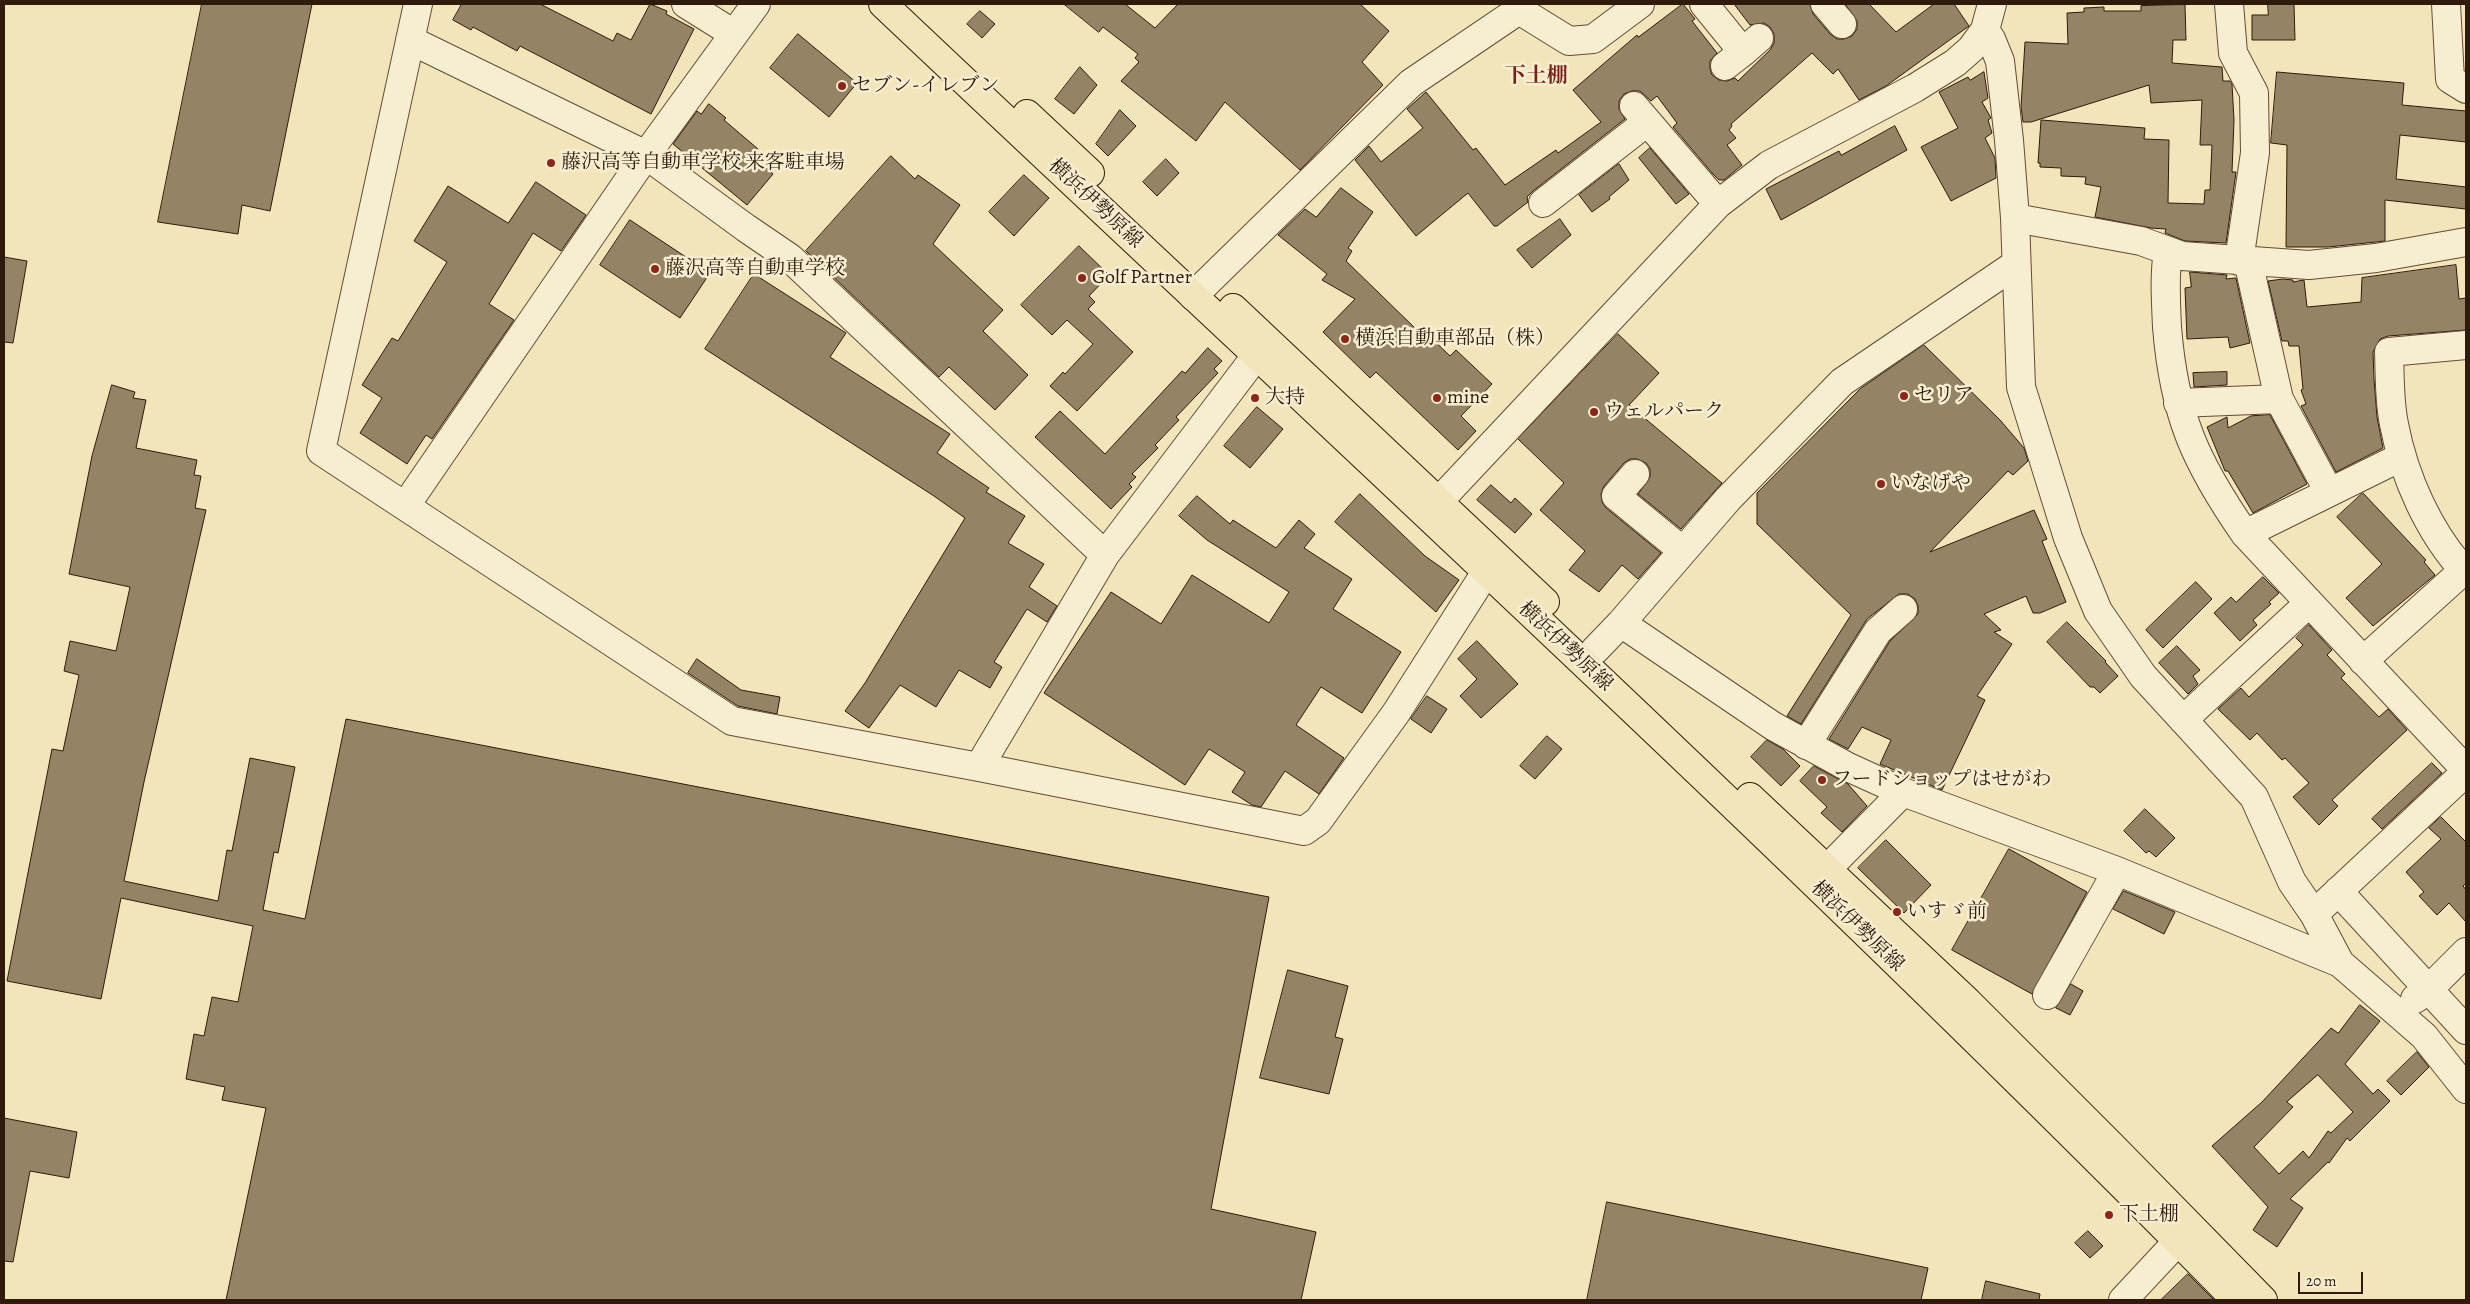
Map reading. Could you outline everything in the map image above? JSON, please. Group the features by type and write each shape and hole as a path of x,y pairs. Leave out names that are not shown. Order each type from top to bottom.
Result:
{"main road":[{"name":"横浜伊勢原線","path":"883,4 1200,290 1439,501 1974,1009 2112,1144 2263,1300"},
{"name":"横浜伊勢原線","path":"911,4 1200,290 1256,356 1486,572 1923,990 2236,1300"}],"street":[{"path":"418,4 322,450 732,721 1304,831 1318,821 1396,713 1486,572"},
{"path":"686,4 734,34"},
{"path":"406,505 646,155 756,4"},
{"path":"1200,290 1411,83 1519,10 1569,41 1593,39 1640,4"},
{"path":"1704,4 1742,52"},
{"path":"1439,501 1718,204 1768,165 1915,88 1955,63 1972,49 1985,30 1992,4"},
{"path":"2229,4 2234,53 2254,94 2255,153 2244,261 2279,399 2329,492"},
{"path":"2446,4 2450,79 2466,89"},
{"path":"1985,30 2000,61 2015,218 2021,387 2068,538 2098,611 2142,676 2254,797 2292,882 2314,914 2340,963"},
{"path":"410,40 646,155 790,258 1105,555"},
{"path":"1543,203 1641,114 1718,204"},
{"path":"2015,218 2141,241 2182,256 2309,265 2376,258 2466,242"},
{"path":"2168,251 2165,268 2170,365 2178,403 2191,443 2217,494 2245,534 2466,771 2314,914"},
{"path":"1595,650 1621,623 1728,499 1842,382 2016,264"},
{"path":"2363,661 2465,571 2440,538 2416,495 2401,457 2393,422 2389,352 2466,345"},
{"path":"979,767 1105,555 1256,356"},
{"path":"2178,403 2279,399"},
{"path":"2245,534 2401,457"},
{"path":"1635,474 1609,504 1683,551"},
{"path":"2183,720 2309,603"},
{"path":"1806,746 1878,631 1903,609"},
{"path":"1621,623 1772,726 1806,746 1903,792 2117,871 2340,963 2398,1011 2424,1036 2466,1089"},
{"path":"1827,869 1903,792"},
{"path":"2047,995 2117,871"},
{"path":"2338,891 2466,1030"},
{"path":"2398,1011 2429,989 2466,952"},
{"path":"2123,1300 2178,1241"}],"building":[{"path":"202,4 312,4 270,211 242,205 238,234 158,222"},
{"path":"462,4 540,4 613,41 617,33 631,40 650,4 667,11 666,14 694,29 651,114 520,46 517,51 473,27 471,30 453,20"},
{"path":"1064,4 1125,4 1155,28 1178,4 1360,4 1389,31 1362,62 1383,85 1300,170 1225,102 1196,141 1121,81 1139,62 1135,58 1138,54 1103,27 1099,32"},
{"path":"1683,4 1695,19 1692,21 1717,53 1710,61 1712,75 1719,80 1727,81 1735,78 1738,81 1770,50 1774,43 1774,34 1770,27 1764,23 1750,25 1734,4 1810,4 1813,14 1830,34 1837,39 1852,36 1857,29 1857,21 1845,4 1869,4 1896,32 1934,4 1954,4 1969,26 1886,86 1859,100 1838,69 1833,74 1812,53 1731,124 1732,126 1729,130 1736,138 1727,145 1742,165 1724,180 1719,180 1713,174 1673,127 1677,123 1657,96 1651,101 1640,91 1624,94 1619,101 1619,109 1625,119 1533,191 1527,197 1528,202 1497,226 1494,226 1468,193 1416,236 1355,160 1369,146 1381,162 1423,128 1407,109 1426,92 1473,150 1476,148 1505,185 1556,150 1558,153 1601,122 1573,90 1637,35 1638,37"},
{"path":"2268,4 2294,4 2295,40 2252,40 2252,15 2268,15"},
{"path":"2185,5 2186,40 2173,40 2172,63 2222,67 2223,81 2230,81 2232,84 2234,120 2232,172 2236,172 2226,243 2185,241 2165,233 2166,229 2151,228 2095,217 2101,187 2085,184 2086,177 2061,176 2061,168 2040,167 2040,163 2038,163 2041,120 2145,128 2144,139 2169,140 2168,203 2204,204 2205,190 2210,190 2212,145 2200,145 2202,100 2151,103 2149,85 2031,122 2023,122 2021,107 2025,42 2068,44 2067,13 2084,12 2084,8 2104,7 2104,11 2141,11 2141,6"},
{"path":"980,11 995,24 982,38 967,24"},
{"path":"798,34 857,83 829,117 770,68"},
{"path":"1080,67 1097,85 1074,114 1055,99"},
{"path":"1984,72 1988,98 1982,102 1991,118 1988,120 1992,133 1985,138 1995,158 1996,178 1951,201 1921,147 1958,128 1939,92 1968,77 1970,80"},
{"path":"2277,72 2404,83 2402,105 2466,111 2466,142 2400,135 2396,179 2466,187 2466,209 2385,200 2385,241 2328,247 2286,247 2287,145 2271,143"},
{"path":"709,104 726,118 724,120 758,149 752,156 773,174 747,205 673,144 697,111 701,114"},
{"path":"1120,110 1136,126 1108,156 1096,144"},
{"path":"1895,126 1907,150 1781,220 1766,189 1839,151 1841,155"},
{"path":"1650,148 1689,194 1676,204 1639,158"},
{"path":"891,156 915,179 918,175 960,205 933,244 1003,310 983,331 1028,375 995,410 949,367 939,377 806,251"},
{"path":"1166,159 1179,173 1157,196 1143,182"},
{"path":"1619,164 1629,180 1609,197 1610,199 1592,212 1579,195"},
{"path":"1024,175 1049,198 1014,236 989,212"},
{"path":"536,182 586,215 561,251 533,233 489,304 514,320 432,439 426,435 407,464 360,433 382,398 362,385 392,338 398,341 447,262 414,241 448,186 508,223"},
{"path":"1341,188 1373,212 1348,248 1352,251 1346,261 1418,331 1421,328 1450,356 1456,350 1492,384 1461,416 1476,431 1458,450 1376,372 1370,378 1323,332 1355,299 1322,280 1327,274 1278,235 1305,209 1316,217"},
{"path":"1560,219 1571,235 1532,268 1517,250"},
{"name":"藤沢高等自動車学校","path":"630,220 710,273 680,318 600,265"},
{"path":"1079,246 1109,275 1089,296 1095,302 1088,309 1133,352 1077,411 1050,386 1063,372 1065,374 1093,344 1067,320 1052,335 1021,305"},
{"path":"4,257 27,261 13,343 4,342"},
{"path":"2456,265 2459,299 2466,298 2466,330 2388,336 2380,339 2373,352 2377,417 2383,448 2336,472 2301,406 2306,404 2301,390 2303,389 2299,346 2289,346 2288,341 2282,341 2268,281 2283,279 2293,280 2293,282 2304,280 2307,307 2361,302 2362,278"},
{"path":"2190,272 2227,275 2226,279 2236,278 2250,343 2230,348 2228,337 2187,339 2185,288 2191,287"},
{"path":"754,274 846,333 830,357 950,434 937,453 989,488 986,492 1025,516 1008,543 1044,564 1029,587 1057,606 1047,622 1027,609 994,662 1002,667 990,688 959,670 936,707 900,685 869,728 845,711 865,683 965,518 934,496 705,349"},
{"path":"1618,334 1659,373 1629,405 1722,483 1681,529 1638,494 1650,477 1650,469 1646,463 1637,459 1630,459 1624,463 1604,486 1601,494 1602,502 1606,508 1661,553 1638,579 1622,565 1599,592 1569,570 1585,551 1540,510 1564,483 1518,439"},
{"path":"1924,345 2000,420 2024,448 2028,461 2013,475 2008,471 1930,552 2034,510 2047,539 2042,541 2066,602 2040,613 2033,613 2026,596 1984,614 2001,630 1994,632 2012,644 1977,696 1985,700 1942,790 1880,764 1891,740 1862,727 1848,749 1829,739 1890,641 1918,614 1918,606 1915,599 1908,594 1899,594 1867,619 1801,724 1787,716 1851,615 1757,524 1757,493 1860,389"},
{"path":"1208,348 1222,361 1214,369 1218,373 1176,417 1179,420 1155,445 1158,448 1132,474 1136,477 1129,484 1132,487 1111,509 1035,437 1060,411 1105,454 1182,371 1185,373"},
{"path":"2227,372 2227,385 2194,387 2193,373"},
{"path":"112,385 135,392 133,398 146,400 136,448 197,460 194,475 201,476 195,508 206,510 144,782 124,881 218,901 227,850 232,851 250,758 295,767 278,853 274,852 263,910 305,919 346,719 1269,897 1211,1209 1316,1232 1301,1300 226,1300 266,1108 222,1100 225,1087 186,1079 194,1034 204,1036 212,997 238,1002 253,926 121,898 101,999 7,981 52,749 63,751 79,675 64,671 70,641 116,651 130,587 69,574 92,456"},
{"path":"1257,407 1283,429 1250,468 1224,446"},
{"path":"2270,415 2307,484 2253,513 2228,471 2225,471 2207,427 2227,417 2228,428 2251,416"},
{"path":"1491,485 1511,503 1515,498 1532,514 1515,533 1477,500"},
{"path":"2363,493 2426,560 2424,562 2435,575 2373,626 2346,598 2382,564 2337,517"},
{"path":"1360,494 1425,556 1459,580 1436,612 1335,522"},
{"path":"1197,496 1230,524 1233,520 1276,548 1299,520 1315,534 1304,548 1352,579 1333,609 1401,652 1362,713 1321,687 1296,725 1344,758 1319,794 1285,771 1261,807 1252,805 1232,792 1245,772 1209,749 1185,785 1044,693 1111,592 1161,624 1192,575 1269,623 1289,592 1207,540 1179,516"},
{"path":"2263,577 2279,593 2269,602 2271,604 2253,620 2257,625 2240,641 2214,613 2231,597 2236,602"},
{"path":"2196,582 2212,599 2163,648 2146,630"},
{"path":"2067,622 2106,661 2118,676 2100,693 2094,687 2090,687 2047,642"},
{"path":"2309,625 2332,650 2327,655 2345,674 2341,678 2379,717 2388,709 2407,730 2332,800 2338,806 2319,825 2293,797 2309,783 2285,758 2282,760 2257,733 2250,740 2218,709 2241,688 2249,697 2303,645 2296,638"},
{"path":"1477,641 1518,684 1481,718 1460,696 1477,679 1458,659"},
{"path":"2177,646 2200,670 2193,676 2198,684 2188,694 2159,663"},
{"path":"697,659 741,690 780,697 777,714 738,706 688,673"},
{"path":"1427,696 1447,709 1431,733 1411,719"},
{"path":"1547,736 1562,749 1535,779 1520,766"},
{"path":"1767,740 1783,749 1800,766 1781,786 1751,757"},
{"path":"2432,763 2442,773 2382,829 2372,819"},
{"path":"1814,766 1848,784 1867,806 1842,832 1821,813 1827,807 1800,781"},
{"path":"2145,809 2175,838 2156,857 2149,851 2146,853 2124,831"},
{"path":"2441,817 2466,842 2466,883 2463,886 2466,890 2466,922 2449,903 2437,915 2419,896 2424,892 2406,872 2441,839 2429,828"},
{"path":"1886,840 1931,885 1904,913 1858,868"},
{"path":"2009,849 2087,892 2032,994 1952,950"},
{"path":"2124,891 2175,912 2164,934 2113,909"},
{"path":"1288,970 1348,986 1335,1037 1343,1039 1329,1094 1260,1078"},
{"path":"2071,984 2083,991 2070,1015 2056,1008"},
{"path":"2360,1005 2380,1021 2345,1064 2373,1094 2378,1089 2390,1101 2350,1141 2347,1138 2329,1163 2290,1199 2303,1208 2277,1247 2253,1230 2268,1207 2212,1146 2262,1102 2331,1028 2338,1033","holes":["2318,1075 2353,1112 2331,1133 2328,1131 2309,1158 2303,1151 2279,1174 2254,1147 2293,1107 2287,1102"]},
{"path":"2417,1052 2429,1067 2401,1095 2387,1081"},
{"path":"4,1118 77,1132 69,1178 30,1171 13,1262 4,1261"},
{"path":"1607,1202 1928,1268 1921,1300 1587,1300"},
{"path":"2088,1231 2103,1246 2090,1258 2075,1243"},
{"path":"2188,1274 2214,1300 2161,1300"},
{"path":"1986,1281 2040,1294 2039,1300 1982,1300"}],"place":[{"name":"セブン-イレブン","path":"842,86"},
{"name":"藤沢高等自動車学校 来客駐車場","path":"551,163"},
{"name":"藤沢高等自動車学校","path":"655,269"},
{"name":"Golf Partner","path":"1082,278"},
{"name":"横浜自動車部品（株）","path":"1345,339"},
{"name":"セリア","path":"1904,396"},
{"name":"大持","path":"1255,398"},
{"name":"mine","path":"1437,398"},
{"name":"ウェルパーク","path":"1594,412"},
{"name":"いなげや","path":"1881,484"},
{"name":"フードショップはせがわ","path":"1822,780"},
{"name":"いすゞ前","path":"1897,912"},
{"name":"下土棚","path":"2109,1215"}],"district":[{"name":"下土棚","path":"1536,77"}]}
